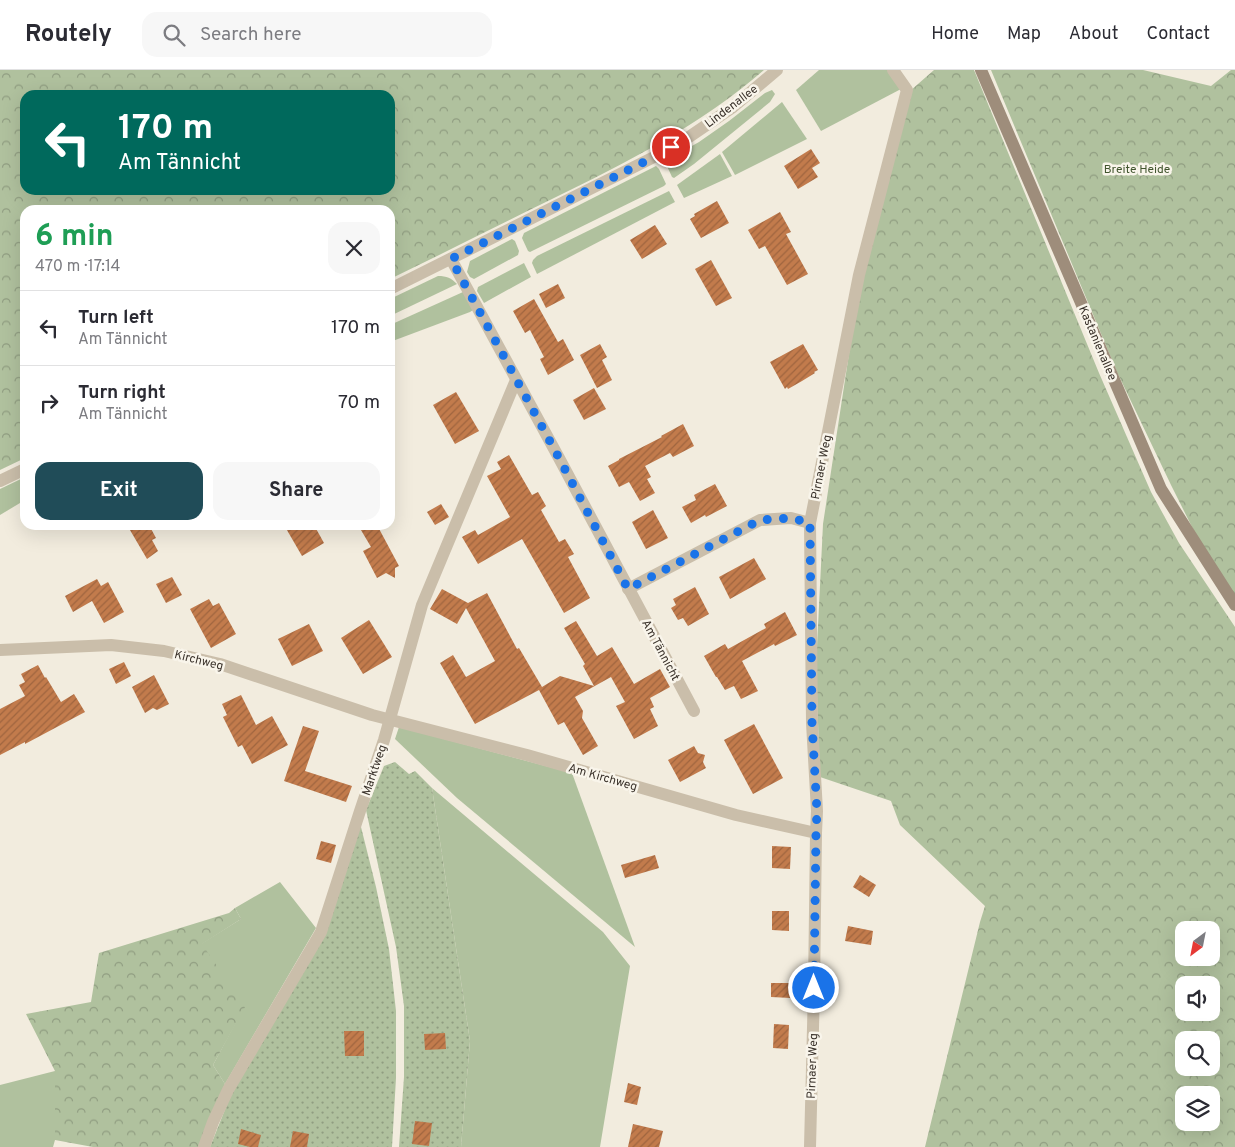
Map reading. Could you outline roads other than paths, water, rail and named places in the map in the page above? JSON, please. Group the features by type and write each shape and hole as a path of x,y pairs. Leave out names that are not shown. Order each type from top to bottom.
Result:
{"main road":[{"name":"Kastanienallee","path":"981,70 1161,489 1235,605"}],"street":[{"name":"Lindenallee","path":"395,287 664,152 733,107 776,70"},
{"name":"Pirnaer Weg","path":"810,1147 817,811 812,723 810,523 859,275 907,90 893,70"},
{"name":"Am Tännicht","path":"451,259 694,711"},
{"name":"Marktweg","path":"204,1147 228,1090 321,932 390,720 422,605 516,380"},
{"path":"0,481 20,471"},
{"path":"628,589 760,520 791,518 810,523"},
{"name":"Kirchweg","path":"0,650 111,645 164,651 220,664 372,716 390,720"},
{"name":"Am Kirchweg","path":"390,720 527,755 736,815 816,833"}],"park label":[{"name":"Breite Heide","path":"1137,169"}]}
